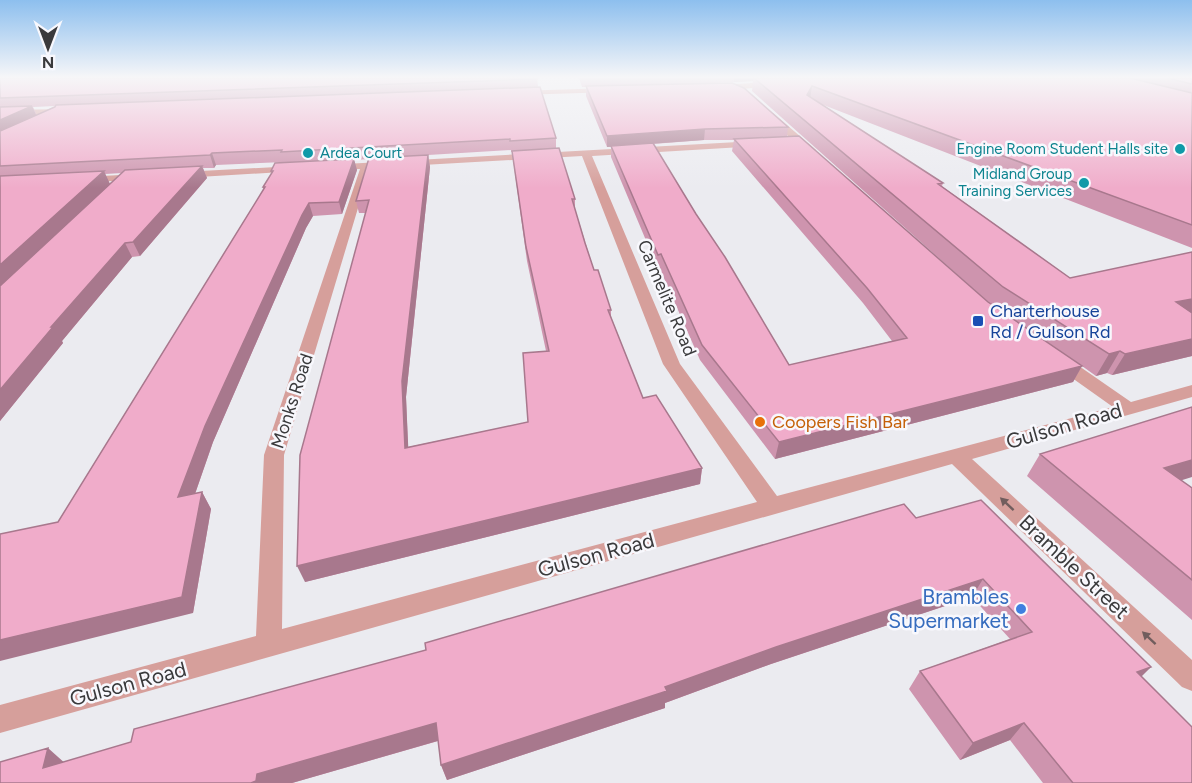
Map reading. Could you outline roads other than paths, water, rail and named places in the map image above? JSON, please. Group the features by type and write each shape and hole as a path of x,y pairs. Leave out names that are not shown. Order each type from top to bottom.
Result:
{"street":[{"path":"42,120 55,115"},
{"path":"770,115 818,158"},
{"path":"174,175 801,142"},
{"name":"Carmelite Road","path":"586,153 672,364 771,506"},
{"name":"Monks Road","path":"269,646 274,455 366,165"},
{"path":"70,180 151,176"},
{"path":"110,194 127,177"},
{"path":"1046,352 1127,408"},
{"name":"Gulson Road","path":"0,720 1192,390"},
{"name":"Bramble Street","path":"956,456 1192,678"}],"place":[{"name":"Engine Room Student Halls site","path":"1180,149"},
{"name":"Ardea Court","path":"308,153"},
{"name":"Midland Group Training Services","path":"1084,183"},
{"name":"Charterhouse Rd / Gulson Rd","path":"978,321"},
{"name":"Coopers Fish Bar","path":"760,422"},
{"name":"Brambles Supermarket","path":"1021,609"}]}
